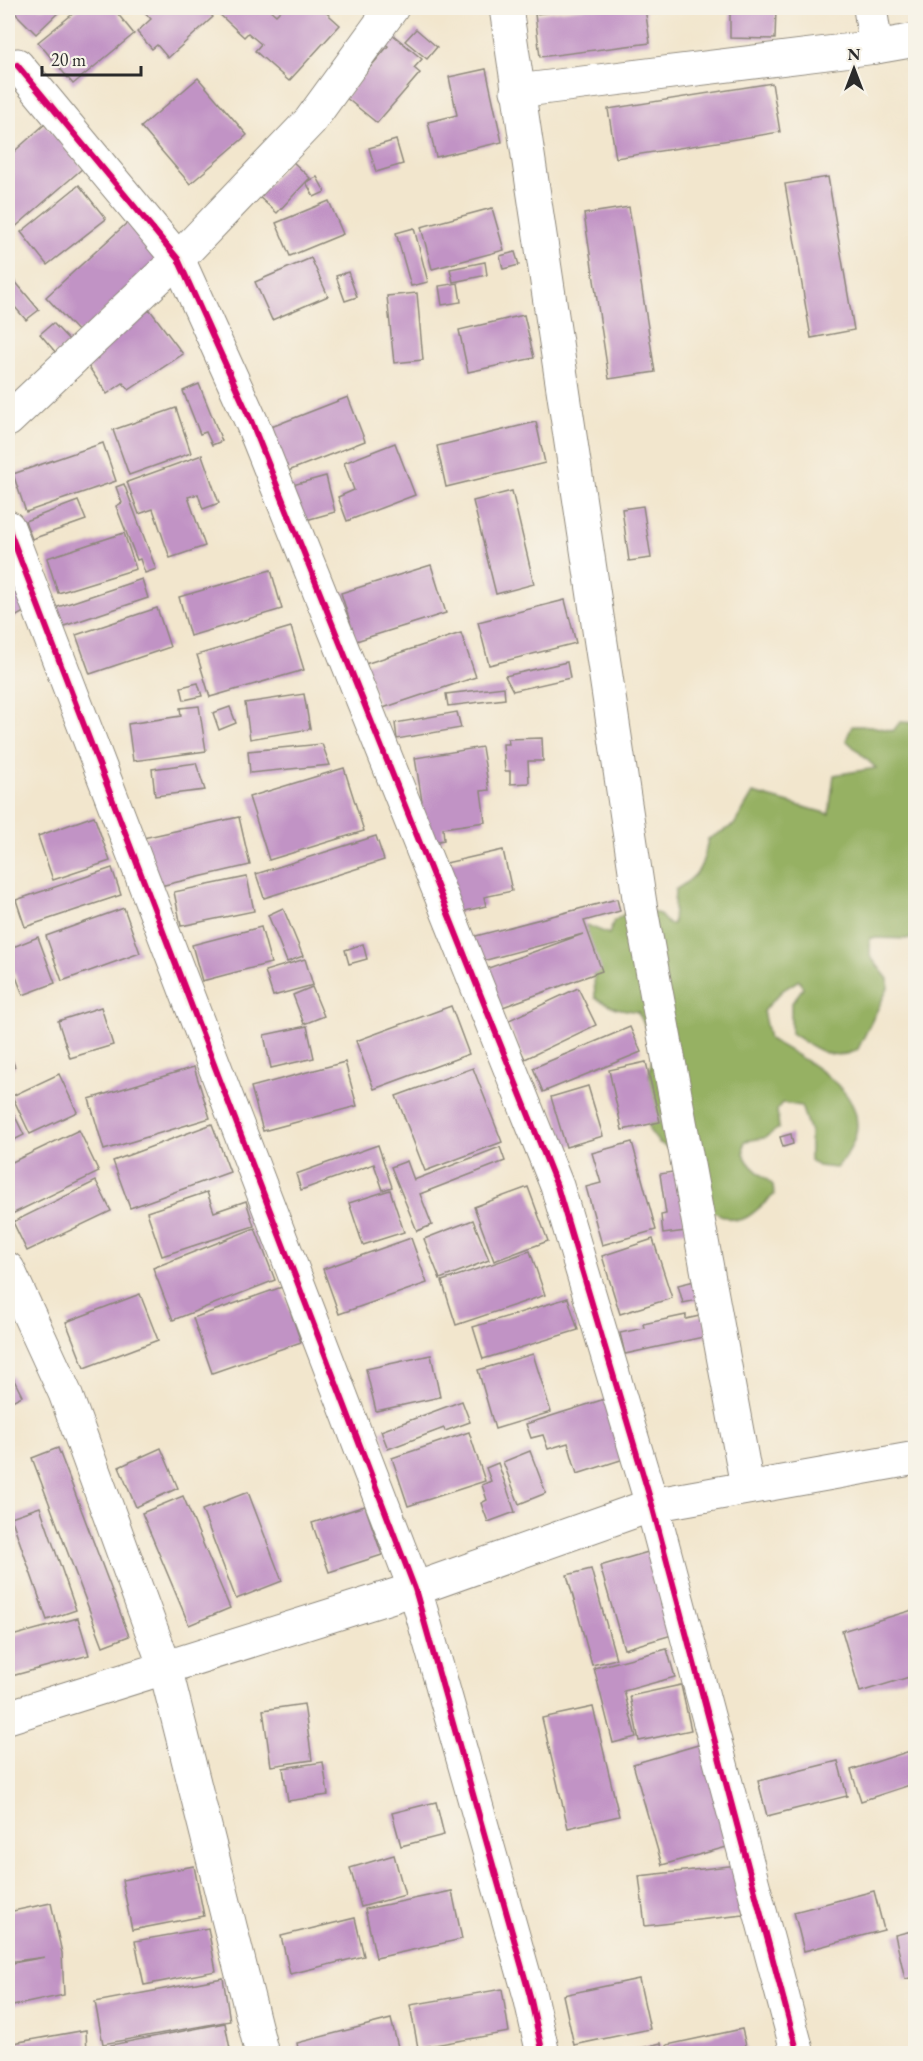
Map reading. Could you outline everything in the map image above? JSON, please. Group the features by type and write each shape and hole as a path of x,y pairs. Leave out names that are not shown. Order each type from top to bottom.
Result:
{"street":[{"path":"8,420 178,259 310,121 392,8"},
{"path":"506,8 640,904 747,1486"},
{"path":"870,8 876,47"},
{"path":"517,91 876,47 915,40"},
{"path":"17,65 178,259 252,423 557,1186 652,1505 798,2054"},
{"path":"8,527 416,1589 530,1996 543,2054"},
{"path":"8,1269 65,1393 165,1667 262,2054"},
{"path":"8,1717 416,1589 652,1505 747,1486 915,1461"}],"green space":[{"path":"900,722 915,723 915,939 870,938 870,956 888,979 888,988 858,1049 840,1055 831,1054 815,1048 791,1033 791,1004 803,988 799,980 783,990 763,1011 769,1039 809,1063 843,1091 853,1107 857,1125 852,1146 836,1168 818,1166 810,1160 810,1132 801,1106 783,1103 777,1110 779,1128 764,1138 745,1141 744,1148 744,1154 751,1166 773,1185 774,1195 753,1213 740,1220 725,1217 701,1206 688,1160 658,1142 649,1130 646,1097 654,1044 638,1012 616,1008 595,998 594,977 575,943 580,930 587,925 609,934 614,921 634,907 659,914 668,924 673,924 675,890 690,880 699,869 708,839 734,825 753,793 829,814 834,775 876,768 846,740 852,726 871,726 893,731"}],"building":[{"path":"10,8 63,8 36,34"},
{"path":"80,8 113,8 134,34 73,84 38,42"},
{"path":"141,8 204,8 213,17 168,58 157,45 152,49 137,32 151,19"},
{"path":"219,8 268,8 276,15 283,8 321,8 340,25 289,81 255,51 261,44 248,33 244,37 216,11"},
{"path":"584,8 645,8 650,43 540,57 535,14"},
{"path":"730,8 776,8 775,39 730,38"},
{"path":"416,29 437,47 427,59 405,41"},
{"path":"392,34 422,59 414,68 420,73 377,123 345,97 388,46 384,43"},
{"path":"486,69 502,142 436,157 428,122 457,115 449,77"},
{"path":"198,78 247,135 190,184 141,127"},
{"path":"772,83 780,132 616,158 608,109"},
{"path":"45,124 83,168 12,230 8,225 8,157"},
{"path":"396,140 403,164 376,172 369,148"},
{"path":"291,160 310,178 277,213 258,196"},
{"path":"317,177 325,192 314,197 306,182"},
{"path":"828,177 854,330 811,338 785,184"},
{"path":"79,185 106,219 47,265 21,232"},
{"path":"329,201 343,234 290,256 276,223"},
{"path":"629,207 655,372 609,379 584,214"},
{"path":"492,208 504,250 432,269 421,227"},
{"path":"128,222 162,259 80,334 46,297"},
{"path":"414,228 428,282 411,286 396,233"},
{"path":"515,252 519,265 503,269 500,256"},
{"path":"311,258 328,296 272,320 255,282"},
{"path":"485,262 487,275 453,282 450,269"},
{"path":"348,272 357,297 345,301 336,276"},
{"path":"8,273 39,310 26,320 8,299"},
{"path":"458,283 461,302 442,305 439,286"},
{"path":"417,293 423,360 394,363 387,296"},
{"path":"150,310 183,354 129,390 123,383 107,394 82,357"},
{"path":"524,315 534,358 468,372 459,330"},
{"path":"53,323 71,342 57,354 40,334"},
{"path":"199,384 222,441 212,445 206,432 200,434 183,391"},
{"path":"348,397 365,441 278,475 261,431"},
{"path":"176,408 191,453 129,475 113,430"},
{"path":"536,422 545,463 446,487 437,446"},
{"path":"103,443 116,481 26,512 13,474"},
{"path":"395,443 415,495 347,521 338,497 354,490 344,463"},
{"path":"202,455 219,503 203,509 198,494 188,497 205,546 170,558 153,509 139,514 127,482"},
{"path":"326,476 335,512 299,522 289,486"},
{"path":"124,484 156,569 145,573 140,559 137,560 116,506 122,503 116,487"},
{"path":"512,491 534,584 496,594 473,501"},
{"path":"78,501 86,520 32,539 25,521"},
{"path":"643,506 651,558 629,561 622,509"},
{"path":"124,533 136,569 58,593 47,558"},
{"path":"431,565 446,613 356,641 341,593"},
{"path":"8,570 29,609 8,621"},
{"path":"271,570 282,609 190,636 179,597"},
{"path":"142,579 148,598 61,627 55,608"},
{"path":"565,600 576,643 489,665 478,622"},
{"path":"157,608 170,647 90,674 76,635"},
{"path":"291,627 304,670 210,697 197,655"},
{"path":"461,633 476,677 380,709 365,664"},
{"path":"567,662 570,678 513,691 505,676"},
{"path":"198,683 202,696 184,700 181,687"},
{"path":"504,687 505,699 448,706 446,694"},
{"path":"304,694 310,729 250,739 245,703"},
{"path":"199,706 206,751 133,761 128,724 181,716 180,708"},
{"path":"230,707 236,723 219,730 213,713"},
{"path":"457,712 461,728 397,739 395,723"},
{"path":"542,738 543,761 528,761 529,783 510,784 510,771 505,771 503,744 509,744 508,739"},
{"path":"322,744 330,765 250,773 248,751"},
{"path":"482,747 489,790 481,791 485,822 443,828 444,840 432,842 419,802 422,801 415,758"},
{"path":"196,763 205,790 155,796 152,769"},
{"path":"344,768 364,831 269,860 249,797"},
{"path":"94,816 110,861 53,880 38,836"},
{"path":"239,817 250,865 160,886 143,838"},
{"path":"376,836 384,860 264,898 256,874"},
{"path":"503,850 512,891 484,897 486,906 457,913 446,863"},
{"path":"112,868 121,895 25,927 16,900"},
{"path":"247,877 254,911 181,926 174,892"},
{"path":"617,899 620,911 584,921 602,971 500,1008 486,969 583,934 479,962 472,937"},
{"path":"124,908 140,953 62,981 46,936"},
{"path":"283,908 303,956 287,962 268,915"},
{"path":"261,927 271,963 202,981 192,945"},
{"path":"38,937 55,983 23,995 8,956 8,949"},
{"path":"363,944 367,959 349,964 345,950"},
{"path":"305,959 313,985 273,996 265,971"},
{"path":"312,987 324,1016 304,1024 293,995"},
{"path":"578,988 596,1025 525,1059 507,1021"},
{"path":"451,1006 469,1054 374,1089 356,1041"},
{"path":"101,1007 113,1045 70,1058 58,1021"},
{"path":"307,1026 314,1058 271,1068 264,1035"},
{"path":"630,1027 641,1052 543,1092 533,1068"},
{"path":"8,1049 15,1067 8,1070"},
{"path":"345,1062 357,1106 263,1131 251,1087"},
{"path":"646,1062 660,1122 622,1130 609,1070"},
{"path":"194,1067 210,1118 104,1150 89,1099"},
{"path":"473,1068 502,1142 425,1171 396,1096"},
{"path":"59,1074 77,1112 30,1134 12,1096"},
{"path":"588,1086 603,1136 566,1147 551,1097"},
{"path":"11,1108 24,1135 8,1143 8,1110"},
{"path":"212,1124 230,1172 130,1208 113,1161"},
{"path":"79,1130 99,1172 12,1214 8,1206 8,1164"},
{"path":"791,1134 793,1144 783,1147 780,1137"},
{"path":"632,1142 656,1230 602,1245 586,1187 601,1183 592,1153"},
{"path":"378,1145 392,1187 383,1190 374,1164 301,1190 296,1174"},
{"path":"500,1147 505,1161 420,1194 432,1225 417,1231 391,1167 407,1161 414,1180"},
{"path":"678,1171 686,1231 663,1234 661,1215 666,1214 660,1174"},
{"path":"96,1181 111,1211 27,1251 13,1222"},
{"path":"528,1187 548,1241 494,1261 474,1207"},
{"path":"390,1190 404,1232 363,1245 349,1203"},
{"path":"207,1192 214,1212 246,1201 254,1226 162,1256 147,1212"},
{"path":"473,1220 489,1260 440,1279 424,1239"},
{"path":"255,1228 275,1280 173,1320 153,1268"},
{"path":"411,1238 427,1283 339,1314 323,1269"},
{"path":"653,1239 672,1298 620,1314 602,1256"},
{"path":"530,1251 545,1295 456,1325 442,1281"},
{"path":"699,1280 703,1299 683,1303 678,1285"},
{"path":"282,1287 301,1342 212,1373 193,1318"},
{"path":"140,1294 158,1340 84,1368 66,1322"},
{"path":"568,1298 578,1330 483,1359 473,1327"},
{"path":"686,1315 686,1319 704,1315 708,1336 625,1354 620,1333 644,1328 643,1324"},
{"path":"533,1354 551,1412 495,1429 478,1370"},
{"path":"431,1355 440,1397 376,1411 366,1369"},
{"path":"12,1376 22,1396 8,1403 8,1378"},
{"path":"608,1398 627,1458 577,1474 568,1443 548,1449 543,1435 531,1438 526,1424"},
{"path":"462,1401 470,1422 445,1431 444,1428 388,1449 381,1431"},
{"path":"469,1432 485,1481 408,1506 392,1458"},
{"path":"58,1448 129,1636 103,1646 32,1458"},
{"path":"161,1448 178,1488 136,1507 119,1467"},
{"path":"530,1451 546,1493 519,1504 503,1462"},
{"path":"498,1463 515,1512 488,1522 481,1503 487,1500 482,1485 491,1481 486,1468"},
{"path":"248,1492 282,1581 236,1599 202,1510"},
{"path":"183,1496 230,1608 189,1625 142,1513"},
{"path":"365,1506 382,1555 329,1572 312,1523"},
{"path":"40,1507 76,1610 47,1620 11,1517"},
{"path":"648,1552 672,1635 624,1649 600,1566"},
{"path":"591,1569 616,1659 592,1665 567,1575"},
{"path":"916,1609 916,1675 860,1692 842,1631"},
{"path":"78,1618 89,1655 8,1677 8,1637"},
{"path":"667,1649 675,1677 624,1691 636,1737 613,1743 594,1668"},
{"path":"681,1685 691,1730 639,1741 630,1696"},
{"path":"304,1704 312,1760 271,1766 263,1710"},
{"path":"593,1707 619,1816 568,1828 542,1718"},
{"path":"705,1743 734,1845 662,1865 633,1764"},
{"path":"916,1749 916,1783 861,1801 851,1770"},
{"path":"838,1761 847,1796 767,1816 758,1781"},
{"path":"323,1762 328,1795 288,1801 283,1768"},
{"path":"436,1802 444,1835 401,1846 392,1813"},
{"path":"394,1855 405,1895 361,1907 350,1868"},
{"path":"738,1865 743,1915 645,1926 639,1876"},
{"path":"194,1866 204,1916 132,1930 122,1880"},
{"path":"452,1891 462,1939 376,1958 365,1909"},
{"path":"874,1891 884,1930 804,1951 794,1912"},
{"path":"51,1903 62,1953 64,1995 8,2007 8,1964 45,1957 8,1962 8,1912"},
{"path":"355,1918 364,1956 290,1974 281,1936"},
{"path":"208,1928 216,1971 144,1985 135,1941"},
{"path":"916,1930 916,1977 905,1979 895,1935"},
{"path":"223,1978 230,2021 103,2044 95,2002"},
{"path":"639,1979 650,2029 574,2045 563,1995"},
{"path":"502,1989 509,2032 418,2048 410,2005"},
{"path":"391,2019 398,2047 373,2054 299,2054 297,2043"},
{"path":"225,2023 231,2054 113,2054 111,2045"},
{"path":"742,2029 748,2054 669,2054 667,2045"},
{"path":"86,2030 87,2054 8,2054 8,2044"},
{"path":"661,2043 664,2054 622,2054 622,2053"}],"cycle path":[{"path":"17,65 178,259 252,423 557,1186 652,1505 798,2054"},
{"path":"8,527 415,1589 530,1996 543,2054"}]}
